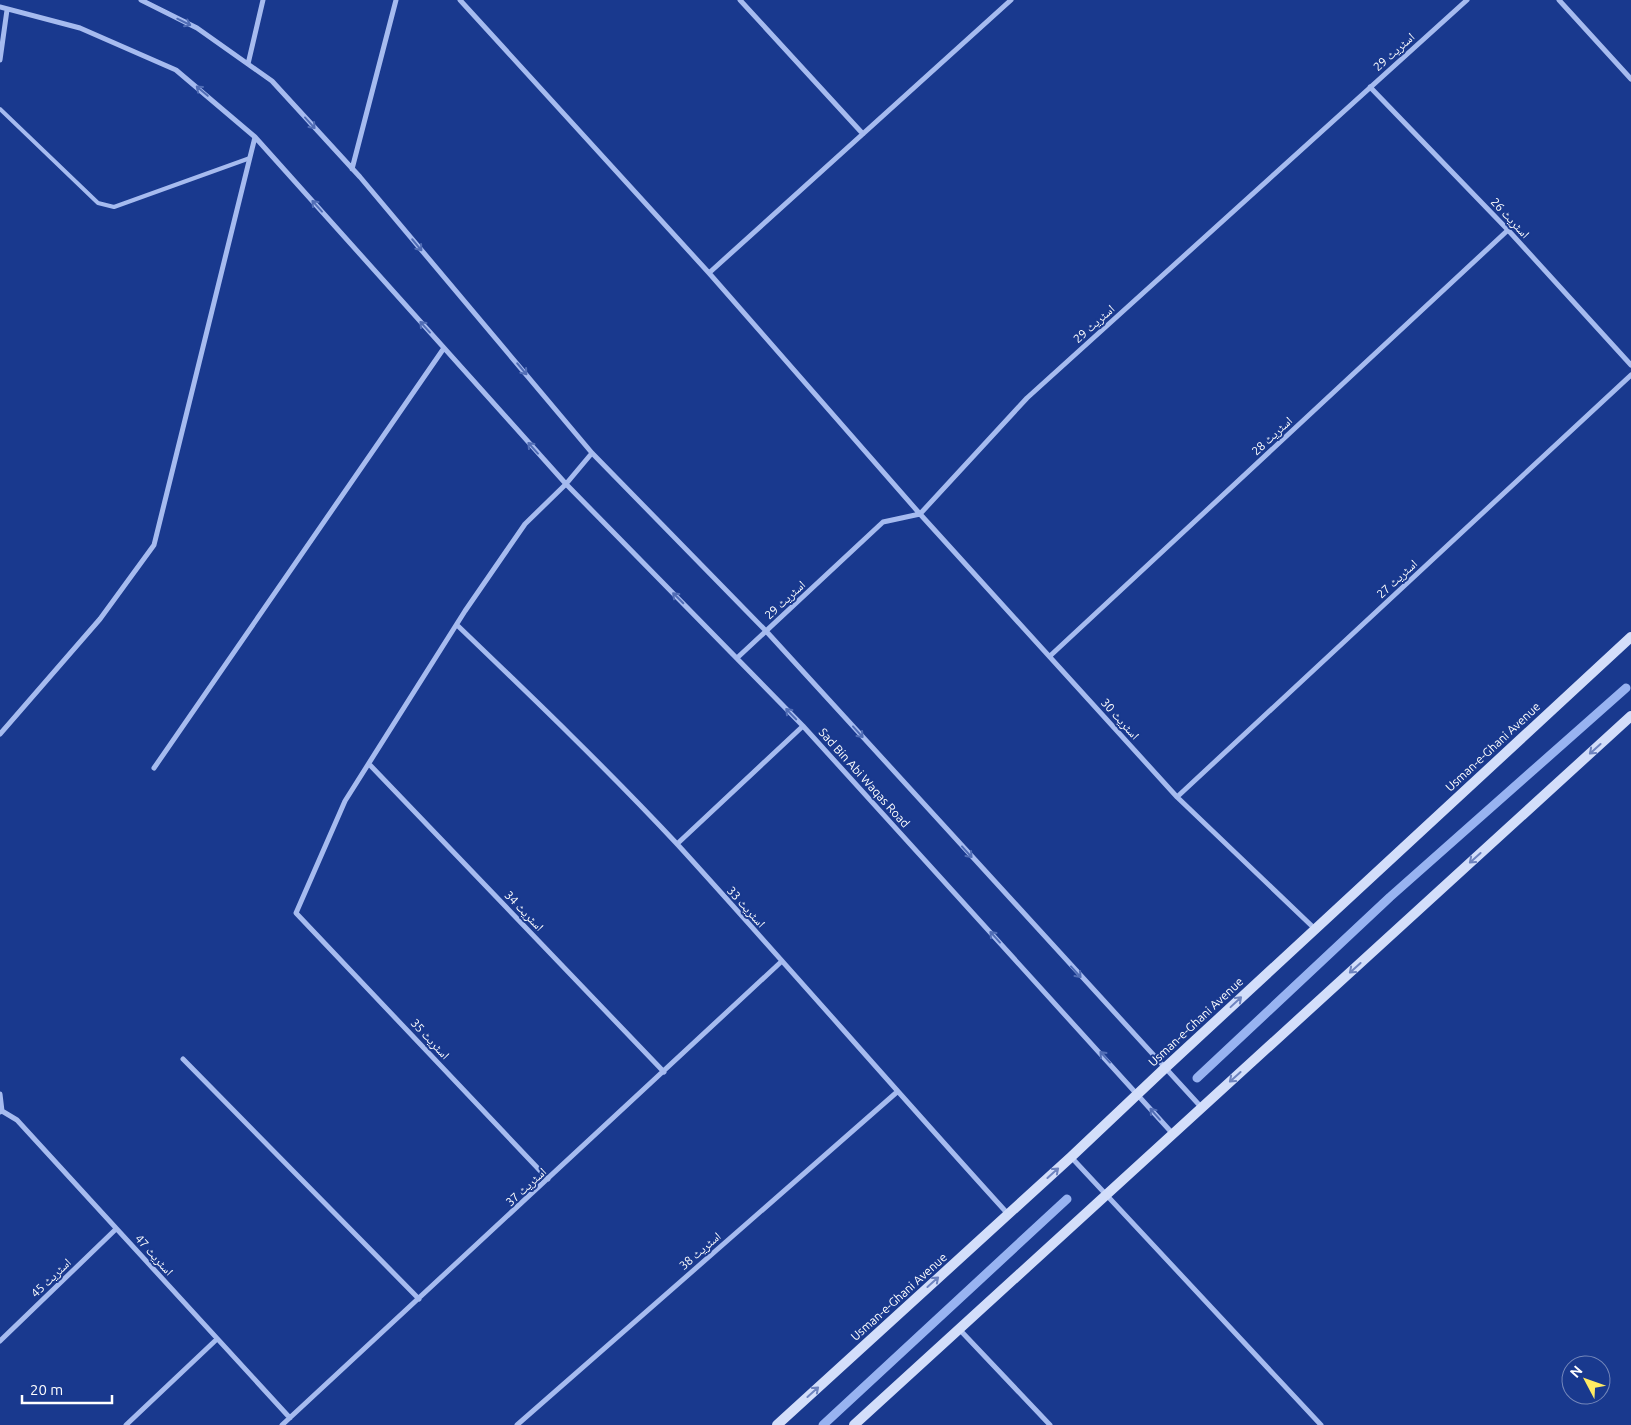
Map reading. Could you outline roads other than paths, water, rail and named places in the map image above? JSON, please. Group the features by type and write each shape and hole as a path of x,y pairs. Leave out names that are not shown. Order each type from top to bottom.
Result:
{"main road":[{"name":"Usman-e-Ghani Avenue","path":"777,1425 1071,1157 1164,1068 1631,636"},
{"path":"854,1425 1631,716"}],"street":[{"path":"141,0 197,28 272,81 352,169 592,453 766,631 1202,1108"},
{"path":"248,64 263,0"},
{"path":"352,169 396,0"},
{"name":"اسٹریٹ 30","path":"460,0 709,274 920,514 1177,798 1316,929"},
{"path":"740,0 864,134"},
{"path":"1000,0 1005,5"},
{"path":"709,274 1011,0"},
{"name":"اسٹریٹ 29","path":"738,658 883,522 920,514 1027,398 1467,0"},
{"path":"1559,0 1631,79"},
{"name":"Sad Bin Abi Waqas Road","path":"0,7 80,28 176,70 256,137 566,484 803,726 1173,1134"},
{"path":"0,60 7,10"},
{"name":"اسٹریٹ 26","path":"1370,87 1508,230 1631,365"},
{"path":"0,734 100,619 154,545 256,137"},
{"name":"اسٹریٹ 28","path":"1050,656 1508,230"},
{"path":"154,768 444,348"},
{"name":"اسٹریٹ 27","path":"1177,798 1631,375"},
{"path":"369,764 457,625 525,524 566,484 592,453"},
{"name":"اسٹریٹ 33","path":"457,625 589,753 677,844 1008,1214"},
{"path":"677,844 803,726"},
{"name":"اسٹریٹ 35","path":"369,764 345,801 296,913 548,1179"},
{"name":"اسٹریٹ 34","path":"369,764 664,1072"},
{"name":"اسٹریٹ 37","path":"282,1425 782,961"},
{"path":"183,1059 420,1298"},
{"name":"اسٹریٹ 38","path":"517,1425 897,1092"},
{"path":"0,1094 1,1112"},
{"name":"اسٹریٹ 47","path":"1,1112 17,1120 290,1418"},
{"path":"1071,1157 1108,1194 1321,1425"},
{"name":"اسٹریٹ 45","path":"0,1341 116,1228"},
{"path":"959,1329 1050,1425"},
{"path":"126,1425 217,1339"}],"lane":[{"path":"0,109 98,203 114,207 250,158"}],"waterway":[{"path":"1197,1078 1390,897 1626,688"},
{"path":"823,1425 1067,1199"}]}
